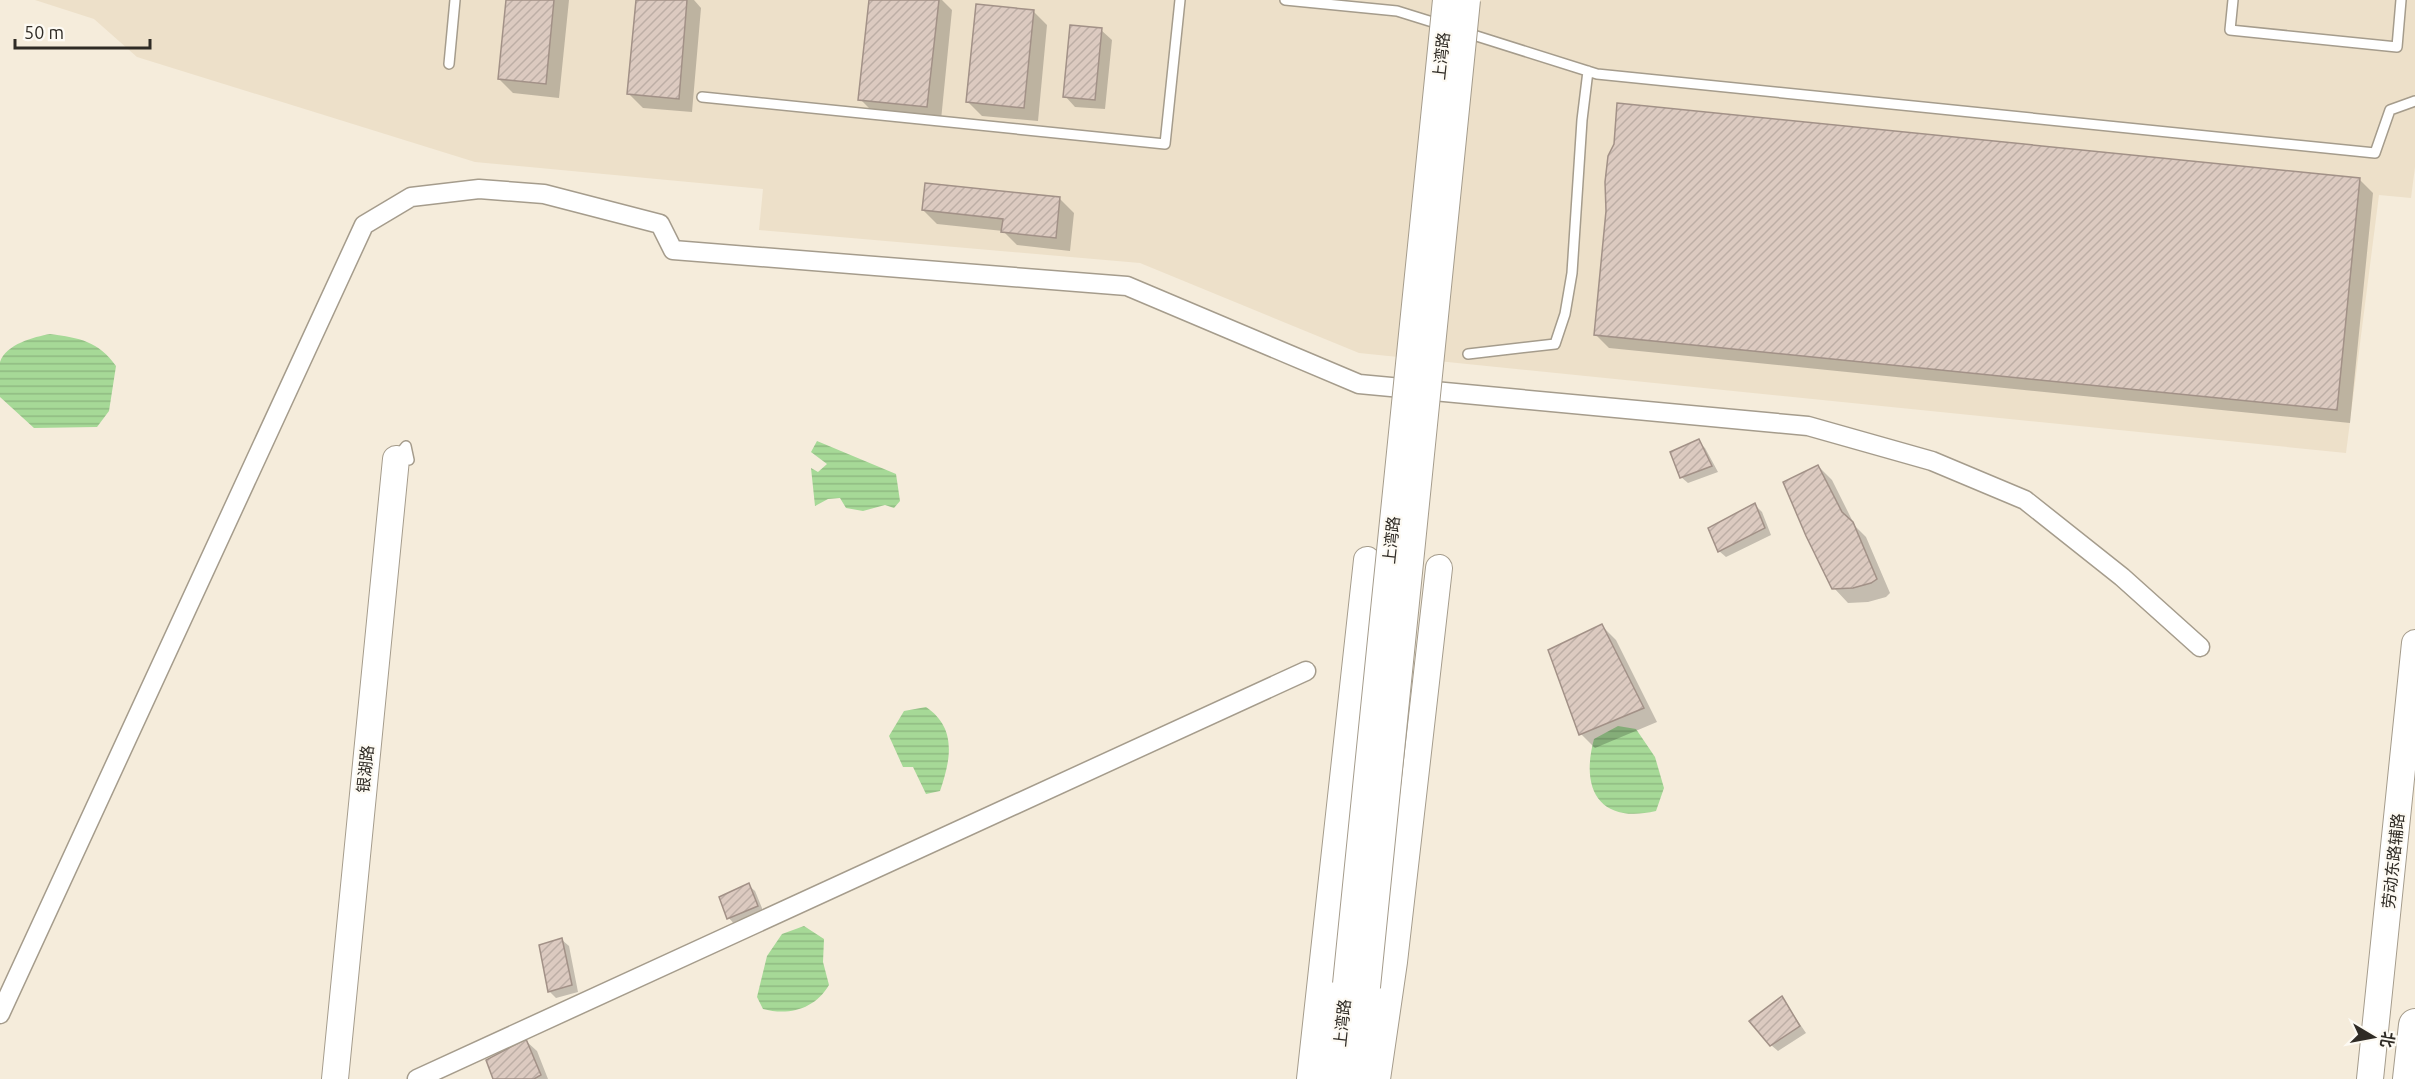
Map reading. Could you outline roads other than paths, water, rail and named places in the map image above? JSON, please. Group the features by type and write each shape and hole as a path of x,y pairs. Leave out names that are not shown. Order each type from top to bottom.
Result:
{"highway":[{"path":"2409,1079 2415,1025"}],"main road":[{"name":"上湾路","path":"1357,1079 1356,985 1446,0"},
{"name":"上湾路","path":"1336,1079 1356,985 1467,0"},
{"name":"银湖路","path":"335,1079 402,460 349,1079"},
{"name":"上湾路","path":"1310,1079 1367,560"},
{"path":"1377,1079 1394,962 1433,562"},
{"name":"劳动东路辅路","path":"2370,1079 2415,643"}],"street":[{"path":"0,1014 364,225 411,197 479,189 544,194 660,224 673,250 1128,286 1359,384 1808,426 1837,433 1932,461 2025,500 2122,577 2200,647"},
{"path":"417,1079 1306,671"}],"lane":[{"path":"449,64 455,0"},
{"path":"702,97 1165,144 1180,0"},
{"path":"1285,0 1397,11 1588,71 2375,153 2390,110 2415,101"},
{"path":"2233,0 2230,30 2397,47 2402,0"},
{"path":"1468,354 1556,344 1565,314 1572,273 1582,120 1588,71"},
{"path":"1367,560 1375,553 1433,562"}]}
